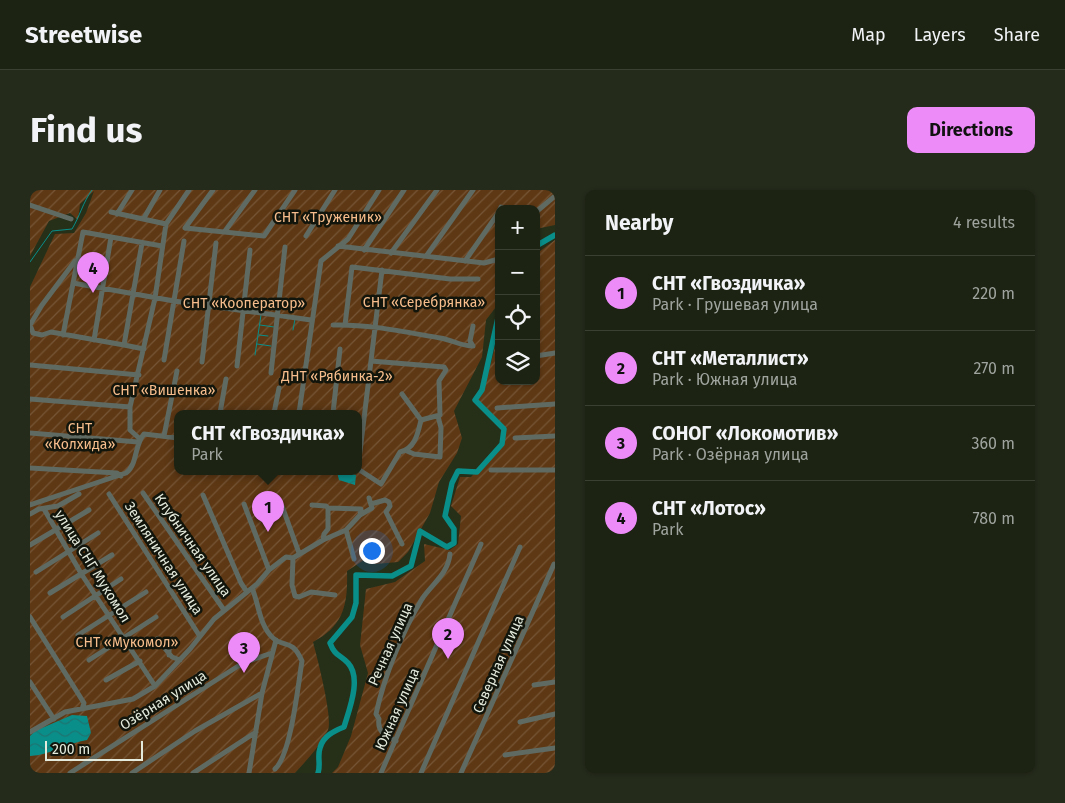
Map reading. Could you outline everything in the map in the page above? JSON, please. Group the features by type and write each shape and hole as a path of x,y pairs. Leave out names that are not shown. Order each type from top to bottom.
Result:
{"street":[{"path":"117,214 132,190"},
{"path":"144,218 160,190"},
{"path":"139,441 130,430 130,407 139,375 155,298 166,224 189,190"},
{"path":"212,190 185,228 264,236 295,190"},
{"path":"225,231 255,190"},
{"path":"306,236 335,190"},
{"path":"299,410 320,261 348,238 379,190"},
{"path":"364,250 404,190"},
{"path":"391,254 437,190"},
{"path":"427,255 472,190"},
{"path":"540,209 555,196"},
{"path":"30,205 71,219"},
{"path":"111,212 166,224"},
{"path":"465,261 495,216"},
{"path":"64,335 76,260 83,232 162,246"},
{"path":"94,340 111,237"},
{"path":"164,360 184,241"},
{"path":"202,362 216,242"},
{"path":"124,345 142,243"},
{"path":"338,246 391,254 427,255 484,263 495,260"},
{"path":"271,373 286,247"},
{"path":"237,366 250,250"},
{"path":"76,260 42,305 30,325 33,333 42,335 51,332 144,349"},
{"path":"344,324 352,267 460,279 478,279"},
{"path":"362,436 382,270"},
{"path":"72,283 174,302 311,320"},
{"path":"333,325 344,324 446,339 460,346 473,346 470,341 473,326"},
{"path":"333,410 340,349"},
{"path":"540,355 555,353"},
{"path":"362,472 381,484 400,452 408,451 414,454 440,457 441,428 438,416 441,408 440,381 446,370 444,367 371,361"},
{"path":"30,365 139,375"},
{"path":"164,436 177,371"},
{"path":"221,410 226,379"},
{"path":"274,410 278,388"},
{"path":"402,394 421,420"},
{"path":"30,399 130,407"},
{"path":"497,408 555,404"},
{"path":"421,420 438,416"},
{"path":"408,451 417,435 421,420"},
{"path":"30,434 139,441"},
{"path":"30,505 121,476 131,469 139,441 144,434 174,437"},
{"path":"515,438 555,436"},
{"path":"30,468 117,473 121,476"},
{"path":"491,470 555,470"},
{"name":"Клубничная улица","path":"143,493 224,610"},
{"path":"30,514 58,506 79,494"},
{"name":"Земляничная улица","path":"110,494 199,635"},
{"path":"203,495 241,583 249,590 261,620 276,640 291,644 302,661 286,748 282,763 275,769"},
{"path":"30,732 64,712 133,699 155,686 180,660 199,635 269,570 286,557 293,558 299,553 346,530 360,515 372,508 370,501 385,500 389,502 390,506 386,512 402,544"},
{"path":"244,504 269,570"},
{"path":"312,505 328,508 361,509 360,515"},
{"path":"282,506 299,553"},
{"path":"324,540 324,534 328,529 328,508"},
{"name":"улица СНГ Мукомол","path":"44,509 82,574 155,686"},
{"path":"30,545 89,510"},
{"path":"346,530 354,559"},
{"path":"36,572 98,533"},
{"name":"Южная улица","path":"381,773 481,544"},
{"path":"421,773 520,548"},
{"name":"Речная улица","path":"396,740 380,731 379,719 376,714 381,690 394,656 422,600 449,563 450,554"},
{"path":"50,594 112,555"},
{"path":"293,558 292,585 295,596 299,597 311,592 336,594"},
{"name":"Северная улица","path":"461,773 554,564"},
{"path":"63,617 121,579"},
{"path":"78,635 146,592"},
{"path":"30,617 84,703 82,709"},
{"path":"89,660 156,617"},
{"path":"157,639 169,655 180,660"},
{"path":"249,773 262,693 276,640"},
{"path":"169,642 169,655"},
{"name":"Озёрная улица","path":"70,773 243,663 272,653"},
{"path":"106,680 140,661"},
{"path":"30,682 54,719"},
{"path":"534,685 555,682"},
{"path":"132,773 195,731 262,693"},
{"path":"520,722 555,714"},
{"path":"193,773 256,732"},
{"path":"506,755 555,748"}],"green space":[{"path":"30,190 555,190 555,225 540,228 540,205 495,205 495,308 486,320 482,357 454,411 462,438 457,453 439,482 430,513 408,552 398,562 376,564 364,560 347,571 345,604 342,613 332,629 313,642 327,701 328,730 309,758 295,773 30,773 30,287 55,234 74,233 86,213 94,191 80,204 78,220 70,213 49,221 30,256"},
{"path":"555,240 555,773 332,773 338,767 351,736 368,673 360,645 366,589 395,582 425,561 424,544 450,550 458,544 461,516 451,506 460,477 471,477 502,444 504,428 475,400 484,382 495,346 495,385 540,385 540,251"}],"water":[{"path":"338,475 356,475 355,485 339,480"},
{"path":"72,715 87,716 91,733 87,740 45,754 30,756 30,736 35,731"}],"waterway":[{"path":"30,262 52,231 72,229 92,190"},
{"path":"540,244 555,235"},
{"path":"255,355 261,315"},
{"path":"293,330 295,319"},
{"path":"260,325 274,327"},
{"path":"318,773 321,744 329,734 344,727 353,694 354,677 352,669 336,653 330,643 352,617 356,603 356,575 392,576 411,566 420,531 447,547 454,543 454,529 445,516 452,483 458,471 477,472 502,444 504,429 475,400 482,390 495,331"},
{"path":"259,335 268,336"},
{"path":"257,344 271,346"}],"place":[{"name":"СНТ «Лотос»","path":"93,293"},
{"name":"СНТ «Гвоздичка»","path":"268,532"},
{"name":"СНТ «Металлист»","path":"448,659"},
{"name":"СОНОГ «Локомотив»","path":"244,673"}],"park label":[{"name":"СНТ «Труженик»","path":"328,217"},
{"name":"СНТ «Серебрянка»","path":"424,302"},
{"name":"СНТ «Кооператор»","path":"244,303"},
{"name":"ДНТ «Рябинка-2»","path":"337,376"},
{"name":"СНТ «Вишенка»","path":"164,390"},
{"name":"СНТ «Колхида»","path":"80,436"},
{"name":"СНТ «Мукомол»","path":"127,642"}]}
